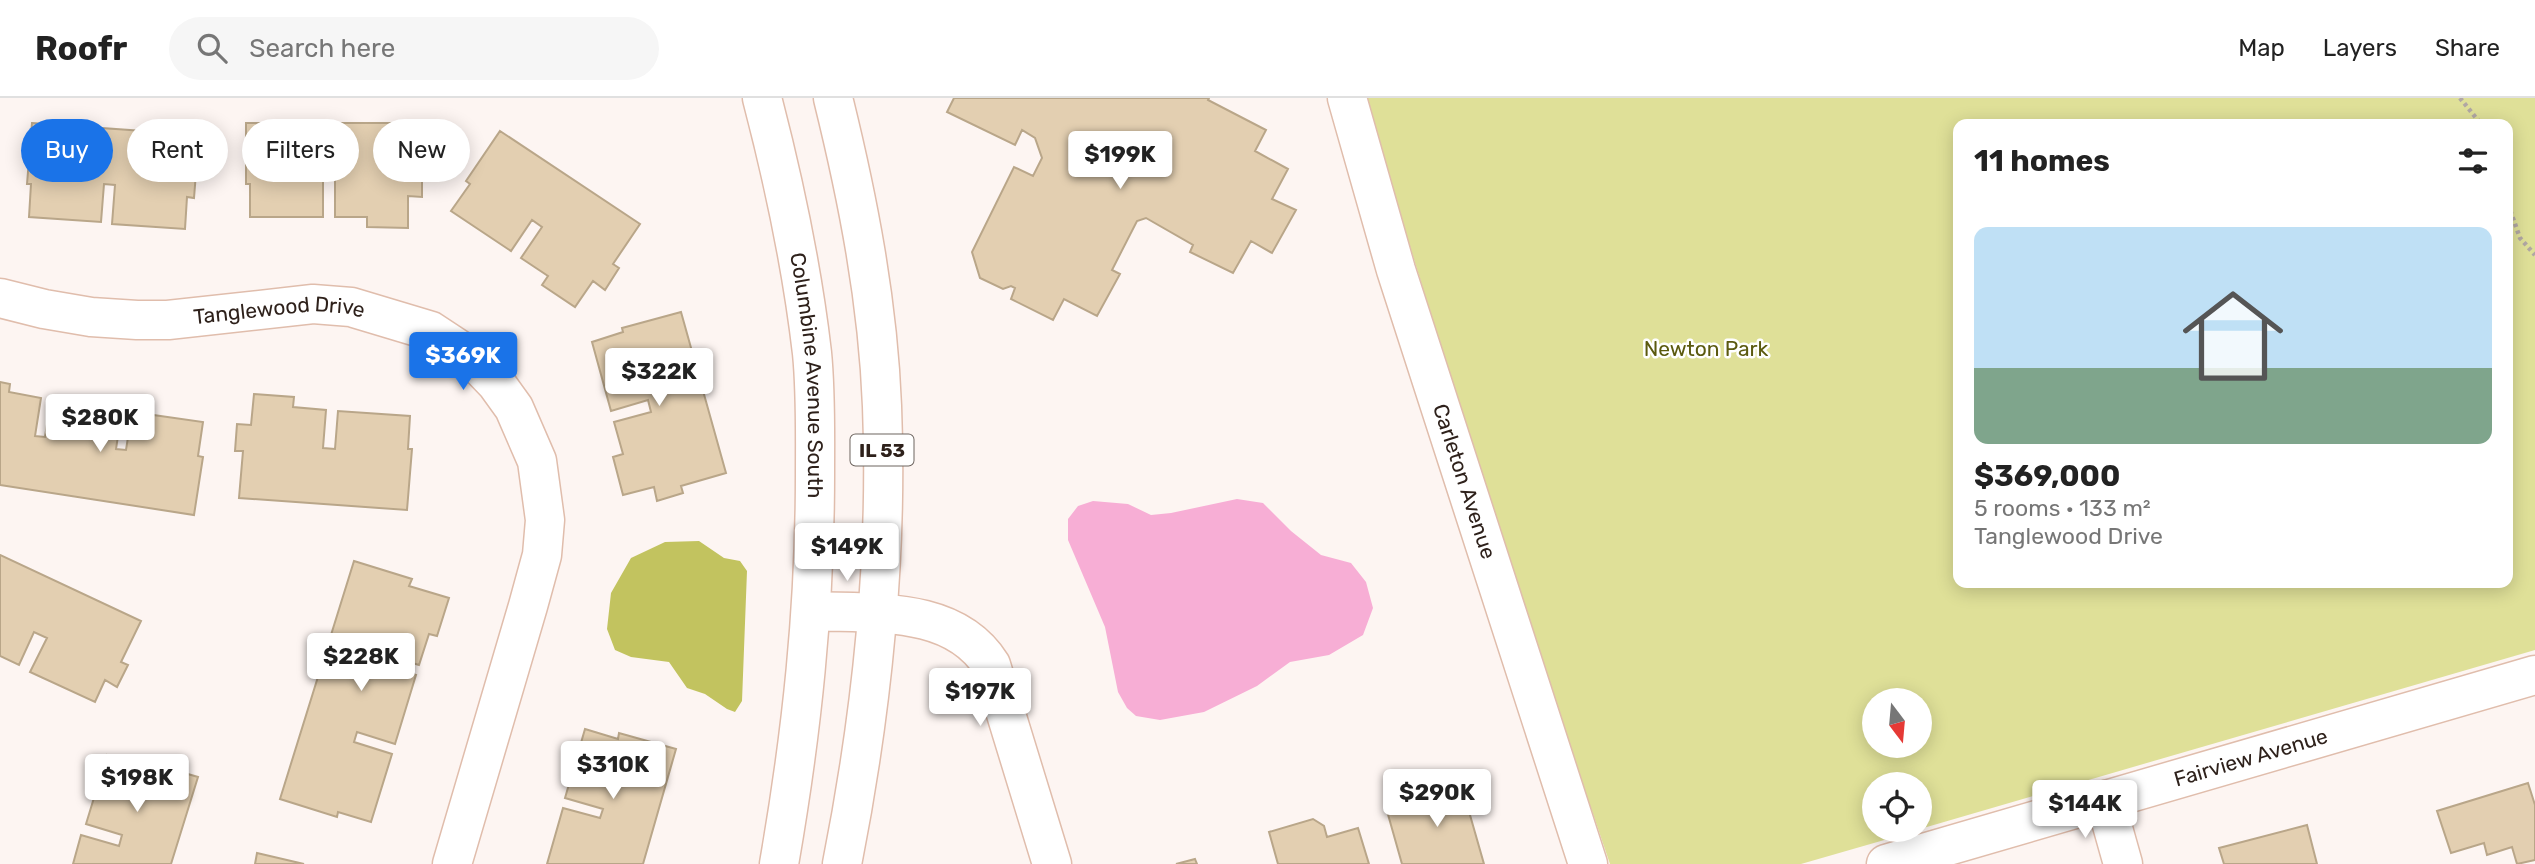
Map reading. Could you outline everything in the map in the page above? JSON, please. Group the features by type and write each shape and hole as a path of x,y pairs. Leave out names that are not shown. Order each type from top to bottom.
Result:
{"street":[{"name":"Columbine Avenue South","path":"762,98 792,224 812,355 815,515 813,611 803,710 779,864"},
{"name":"IL 53","path":"834,98 860,223 877,345 882,406 879,614 864,748 842,864"},
{"name":"Carleton Avenue","path":"1347,98 1396,270 1588,864"},
{"name":"Tanglewood Drive","path":"0,298 91,317 137,320 169,320 313,304 351,307 431,331 472,358 496,383 514,408 537,461 545,520 541,555 528,606 452,864"},
{"path":"813,611 923,619 957,631 981,648 991,665 1052,864"},
{"name":"Fairview Avenue","path":"1885,864 2535,675"},
{"path":"2105,800 2123,864"}],"path":[{"path":"2460,98 2477,119"},
{"path":"2513,218 2520,238 2535,255"}],"green space":[{"name":"Newton Park","path":"1364,98 2535,98 2535,650 1932,826 1932,772 1862,772 1862,842 1877,842 1801,864 1610,864 1554,712"}],"shaded area":[{"path":"1237,499 1263,503 1291,531 1321,555 1351,563 1366,582 1373,608 1363,635 1329,655 1290,662 1257,686 1204,712 1160,720 1136,716 1127,708 1118,692 1105,627 1068,540 1068,519 1078,506 1093,501 1128,504 1151,515"},
{"path":"699,541 724,558 740,561 747,571 742,701 735,712 705,694 687,688 669,662 631,657 615,650 607,629 611,593 631,558 665,542"}],"building":[{"path":"954,98 1209,98 1208,100 1266,130 1255,151 1288,169 1272,199 1296,210 1272,253 1251,241 1233,273 1190,252 1193,245 1146,218 1137,221 1112,270 1120,274 1097,316 1064,299 1053,320 1011,299 1015,288 1011,286 1003,289 980,278 972,252 1014,167 1033,176 1042,158 1035,138 1022,130 1015,145 947,112"},
{"path":"359,123 373,123 373,182 422,182 422,197 408,196 408,228 367,227 367,217 335,217 335,182 359,182"},
{"path":"113,129 127,130 127,182 195,182 194,198 187,197 185,229 112,224 115,185 104,184 101,222 29,217 31,184 27,184 113,182"},
{"path":"500,131 640,224 613,264 619,268 605,290 593,281 575,307 542,285 548,276 521,258 542,227 532,220 511,251 451,211 470,184 467,182 470,182 470,175"},
{"path":"323,182 323,217 250,217 250,184 246,184"},
{"path":"681,312 726,473 681,486 683,493 657,501 654,487 623,495 613,457 623,454 614,422 651,412 648,400 611,411 592,342 623,332 622,328"},
{"path":"0,382 10,384 9,392 41,398 35,436 45,437 51,399 122,410 116,449 126,450 132,412 203,422 198,456 203,457 194,515 0,485"},
{"path":"254,394 294,397 293,407 326,410 323,448 335,449 338,411 410,416 408,449 412,449 407,510 239,498 243,451 235,451 237,424 251,425"},
{"path":"0,555 141,621 121,662 128,665 117,687 105,680 95,702 30,672 47,638 34,632 19,665 0,656"},
{"path":"354,561 412,579 409,586 449,598 437,636 429,634 419,665 382,654 379,664 416,675 395,744 357,732 354,742 392,754 371,822 338,812 337,817 280,799"},
{"path":"585,729 618,739 619,733 676,749 643,864 547,864 563,808 600,818 603,809 565,798"},
{"path":"107,755 138,764 140,760 198,777 171,864 73,864 81,835 119,846 122,835 86,824"},
{"path":"1460,780 1484,864 1402,864 1387,811 1423,801 1420,792"},
{"path":"2528,783 2535,805 2535,860 2517,864 2512,847 2487,855 2484,843 2451,853 2437,811"},
{"path":"1313,819 1324,826 1327,837 1358,828 1369,864 1278,864 1269,832"},
{"path":"2307,825 2317,864 2224,864 2219,848"},
{"path":"257,853 304,864 255,864"},
{"path":"1195,859 1197,864 1176,864"}]}
